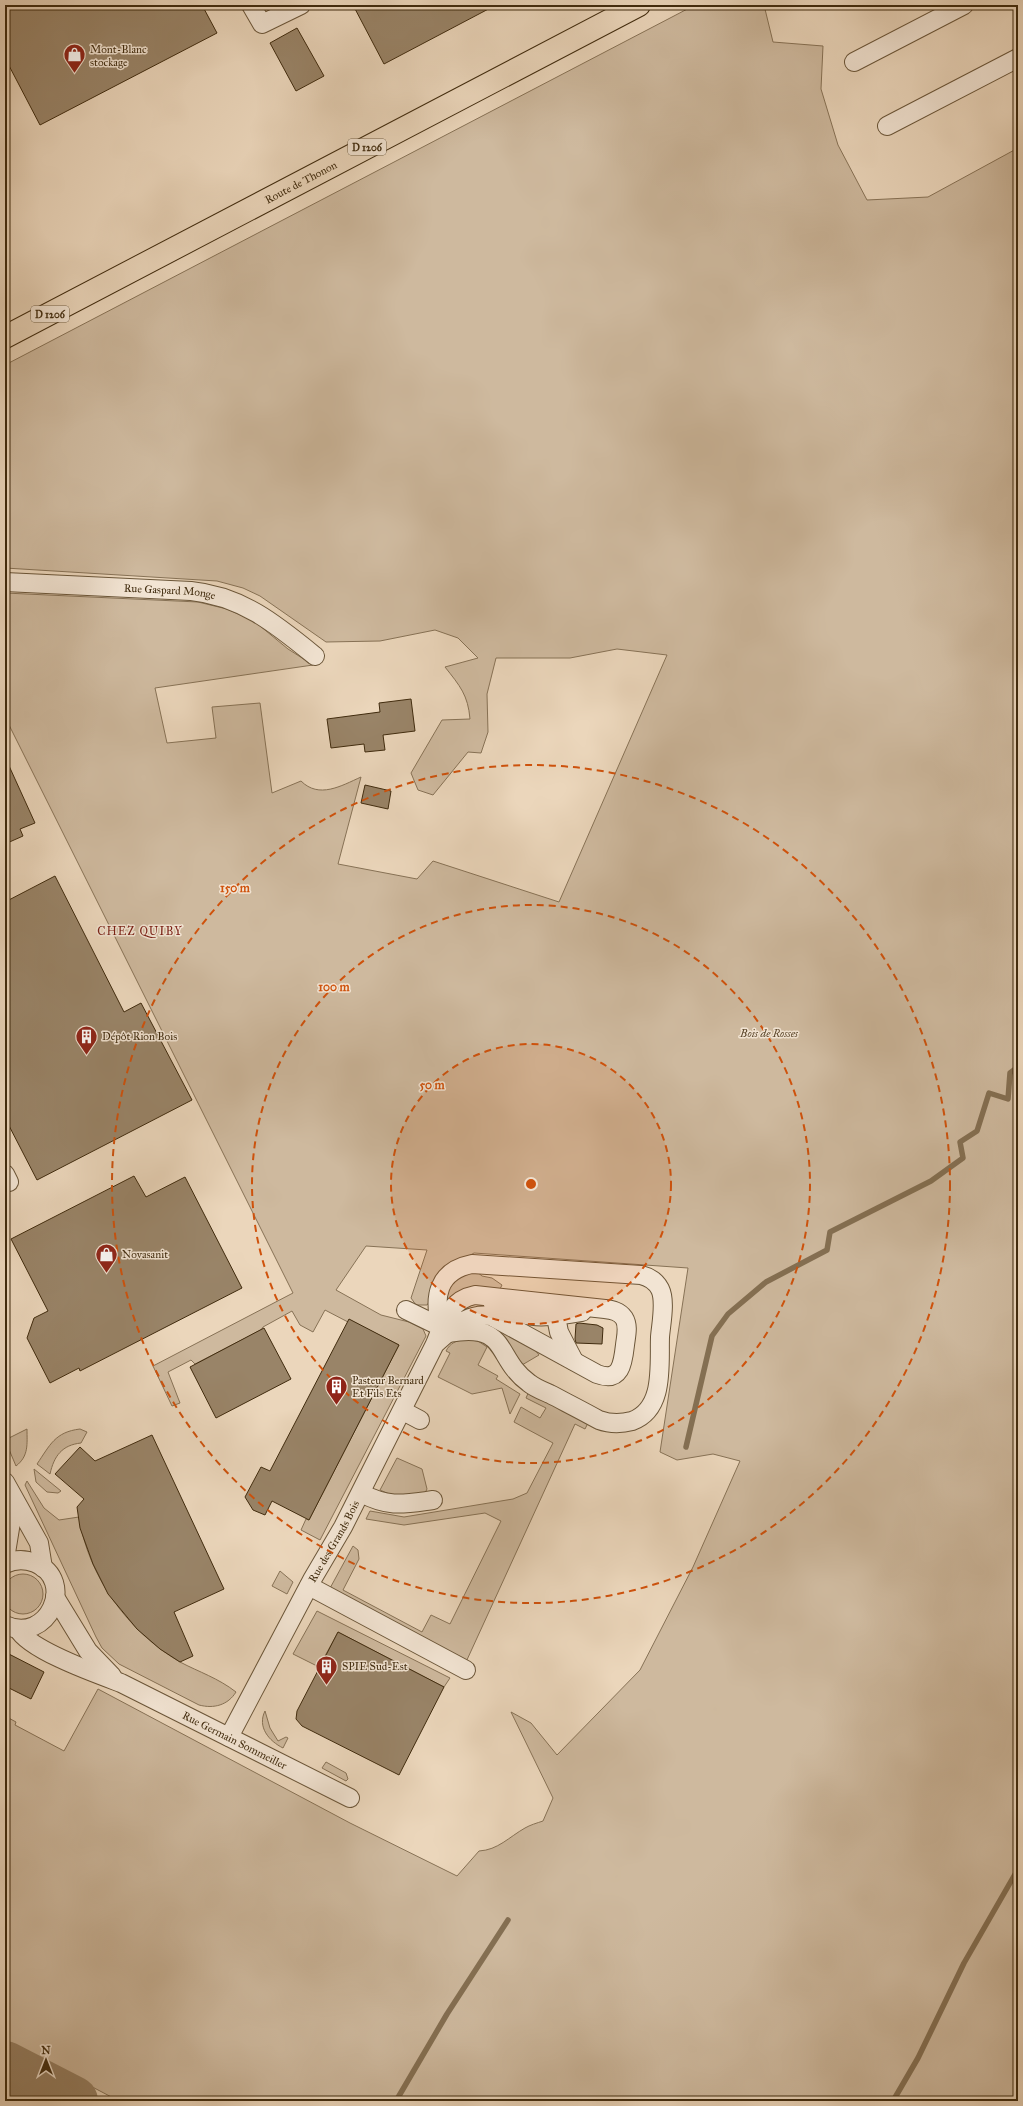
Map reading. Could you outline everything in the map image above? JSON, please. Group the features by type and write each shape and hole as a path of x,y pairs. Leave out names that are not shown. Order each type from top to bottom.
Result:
{"main road":[{"name":"Route de Thonon","path":"5,337 639,5"}],"street":[{"path":"251,5 262,24 301,5"},
{"path":"854,62 964,5"},
{"path":"887,126 1018,58"},
{"name":"Rue Gaspard Monge","path":"5,582 191,591 221,596 247,606 268,619 315,656"},
{"path":"406,1310 441,1335 467,1330 484,1334 498,1343 517,1371 529,1383 599,1420 610,1423 628,1422 644,1413 652,1404 656,1394 662,1294 652,1279 641,1275 472,1264 453,1271 439,1291 436,1304 441,1335"},
{"path":"475,1295 513,1313 541,1318 605,1309"},
{"path":"441,1335 465,1319 482,1315 491,1316 602,1376 612,1375 622,1366 626,1322 620,1313 605,1309 475,1295"},
{"name":"Rue des Grands Bois","path":"229,1738 309,1586 361,1493 441,1335 453,1306 461,1299 475,1295"},
{"path":"556,1317 559,1332 574,1361"},
{"path":"403,1411 420,1420"},
{"name":"Rue Germain Sommeiller","path":"5,1559 11,1522 8,1489"},
{"name":"Rue Germain Sommeiller","path":"8,1489 39,1543 43,1568 51,1578 55,1597 92,1656 120,1683"},
{"path":"361,1493 375,1500 392,1504 434,1500"},
{"path":"5,1564 24,1560 43,1568"},
{"path":"309,1586 466,1670"},
{"name":"Rue Germain Sommeiller","path":"11,1627 31,1627 43,1620 51,1610 55,1597"},
{"name":"Rue Germain Sommeiller","path":"11,1627 31,1643 84,1669 120,1683 350,1798"}],"green space":[{"name":"Bois de Rosses","path":"695,5 764,5 773,42 823,46 821,89 838,145 867,200 928,197 1018,148 1018,2101 119,2101 5,2041 5,1716 16,1722 15,1725 64,1751 98,1689 350,1823 457,1876 479,1851 498,1846 527,1827 543,1821 553,1798 511,1712 531,1723 557,1755 640,1670 693,1567 740,1461 713,1454 677,1460 660,1452 688,1268 474,1253 458,1262 427,1305 416,1305 411,1298 427,1250 366,1246 336,1290 381,1315 409,1322 423,1329 426,1336 320,1540 301,1530 306,1519 309,1520 399,1345 349,1320 348,1322 325,1310 313,1332 300,1325 292,1311 263,1327 261,1330 195,1364 191,1360 168,1372 180,1403 172,1406 153,1366 293,1293 5,717 5,593 198,602 227,609 254,621 288,649 313,665 155,688 167,743 216,738 212,707 260,703 272,793 301,781 315,789 323,790 338,787 361,777 338,864 417,879 433,861 559,902 667,655 617,649 570,658 496,658 487,694 488,732 481,753 468,752 433,795 418,790 411,773 442,720 470,719 465,697 445,667 478,658 458,638 435,630 380,641 326,642 260,596 243,588 217,581 5,568 5,365"},
{"path":"476,1271 482,1276 492,1278 502,1285 499,1291 443,1308 443,1301 455,1278"},
{"path":"485,1322 528,1341 539,1355 522,1365 476,1323"},
{"path":"464,1339 478,1341 487,1347 478,1365 498,1376 496,1379 520,1394 510,1414 502,1388 472,1394 438,1377 450,1353 446,1351 449,1346"},
{"path":"530,1389 588,1423 585,1429 575,1424 466,1662 329,1590 353,1546 358,1550 359,1559 343,1590 422,1632 431,1615 450,1624 501,1521 485,1513 404,1525 366,1519 370,1511 404,1517 513,1499 527,1493 553,1443 514,1422 521,1407 540,1418 546,1408 526,1398"},
{"path":"27,1429 27,1445 25,1454 16,1466 5,1440"},
{"path":"80,1429 87,1432 81,1443 69,1446 60,1452 54,1462 50,1474 37,1464 54,1440 65,1433"},
{"path":"397,1458 422,1469 427,1489 425,1493 396,1497 380,1490"},
{"path":"34,1469 61,1491 58,1493 47,1492 36,1482"},
{"path":"27,1481 44,1508 59,1520 79,1517 91,1560 101,1581 113,1600 128,1618 161,1650 236,1692 229,1700 215,1706 199,1705 119,1664 102,1648 25,1485"},
{"path":"280,1571 293,1582 287,1594 272,1586"},
{"path":"23,1574 31,1576 37,1580 41,1586 43,1594 41,1602 37,1608 31,1612 23,1614 15,1612 9,1608 5,1602 3,1594 5,1586 9,1580 15,1576"},
{"path":"317,1611 450,1678 444,1687 338,1632 319,1667 293,1654"},
{"path":"265,1711 270,1728 278,1741 286,1737 288,1738 283,1748 273,1742 263,1728 262,1723"},
{"path":"326,1762 346,1773 348,1779 346,1781 322,1768"}],"building":[{"name":"Mont-Blanc stockage","path":"5,5 202,5 217,33 40,125 5,58"},
{"path":"353,5 496,5 384,64"},
{"path":"297,28 324,76 296,91 270,43"},
{"path":"411,699 415,731 383,735 385,750 365,752 364,744 331,748 327,719 380,712 379,703"},
{"path":"5,757 35,823 20,829 23,836 5,844"},
{"path":"365,785 391,791 388,809 361,803"},
{"name":"Dépôt Rion Bois","path":"55,876 124,1012 141,1003 192,1100 37,1180 5,1118 5,902"},
{"name":"Novasanit","path":"134,1176 146,1197 185,1177 242,1288 80,1371 79,1368 50,1383 27,1338 34,1318 48,1311 11,1239"},
{"name":"Pasteur Bernard Et Fils Ets","path":"349,1319 399,1345 309,1520 272,1501 265,1515 253,1510 245,1497 261,1467 270,1471"},
{"path":"576,1324 597,1325 603,1328 602,1344 576,1343"},
{"path":"264,1328 291,1379 216,1418 190,1367"},
{"path":"152,1435 224,1589 174,1612 193,1656 180,1662 160,1649 137,1629 108,1594 93,1564 80,1528 77,1507 84,1499 55,1474 80,1447 95,1461"},
{"path":"338,1632 444,1687 399,1775 302,1726 296,1719 297,1711"},
{"path":"5,1652 44,1672 31,1699 5,1686"}],"waterway":[{"path":"686,1447 712,1336 728,1314 766,1282 827,1250 830,1232 931,1181 963,1158 960,1142 977,1131 989,1093 1008,1099 1010,1073 1018,1067"},
{"path":"893,2101 918,2058 964,1963 1018,1869"},
{"path":"396,2101 447,2014 508,1920"}],"taxiway":[{"path":"5,2066 73,2101"}],"place":[{"name":"Mont-Blanc stockage","path":"75,74"},
{"name":"Dépôt Rion Bois","path":"87,1056"},
{"name":"Novasanit","path":"107,1274"},
{"name":"Pasteur Bernard Et Fils Ets","path":"336,1406"},
{"name":"SPIE Sud-Est","path":"327,1686"}],"district":[{"name":"CHEZ QUIBY","path":"140,931"}]}
